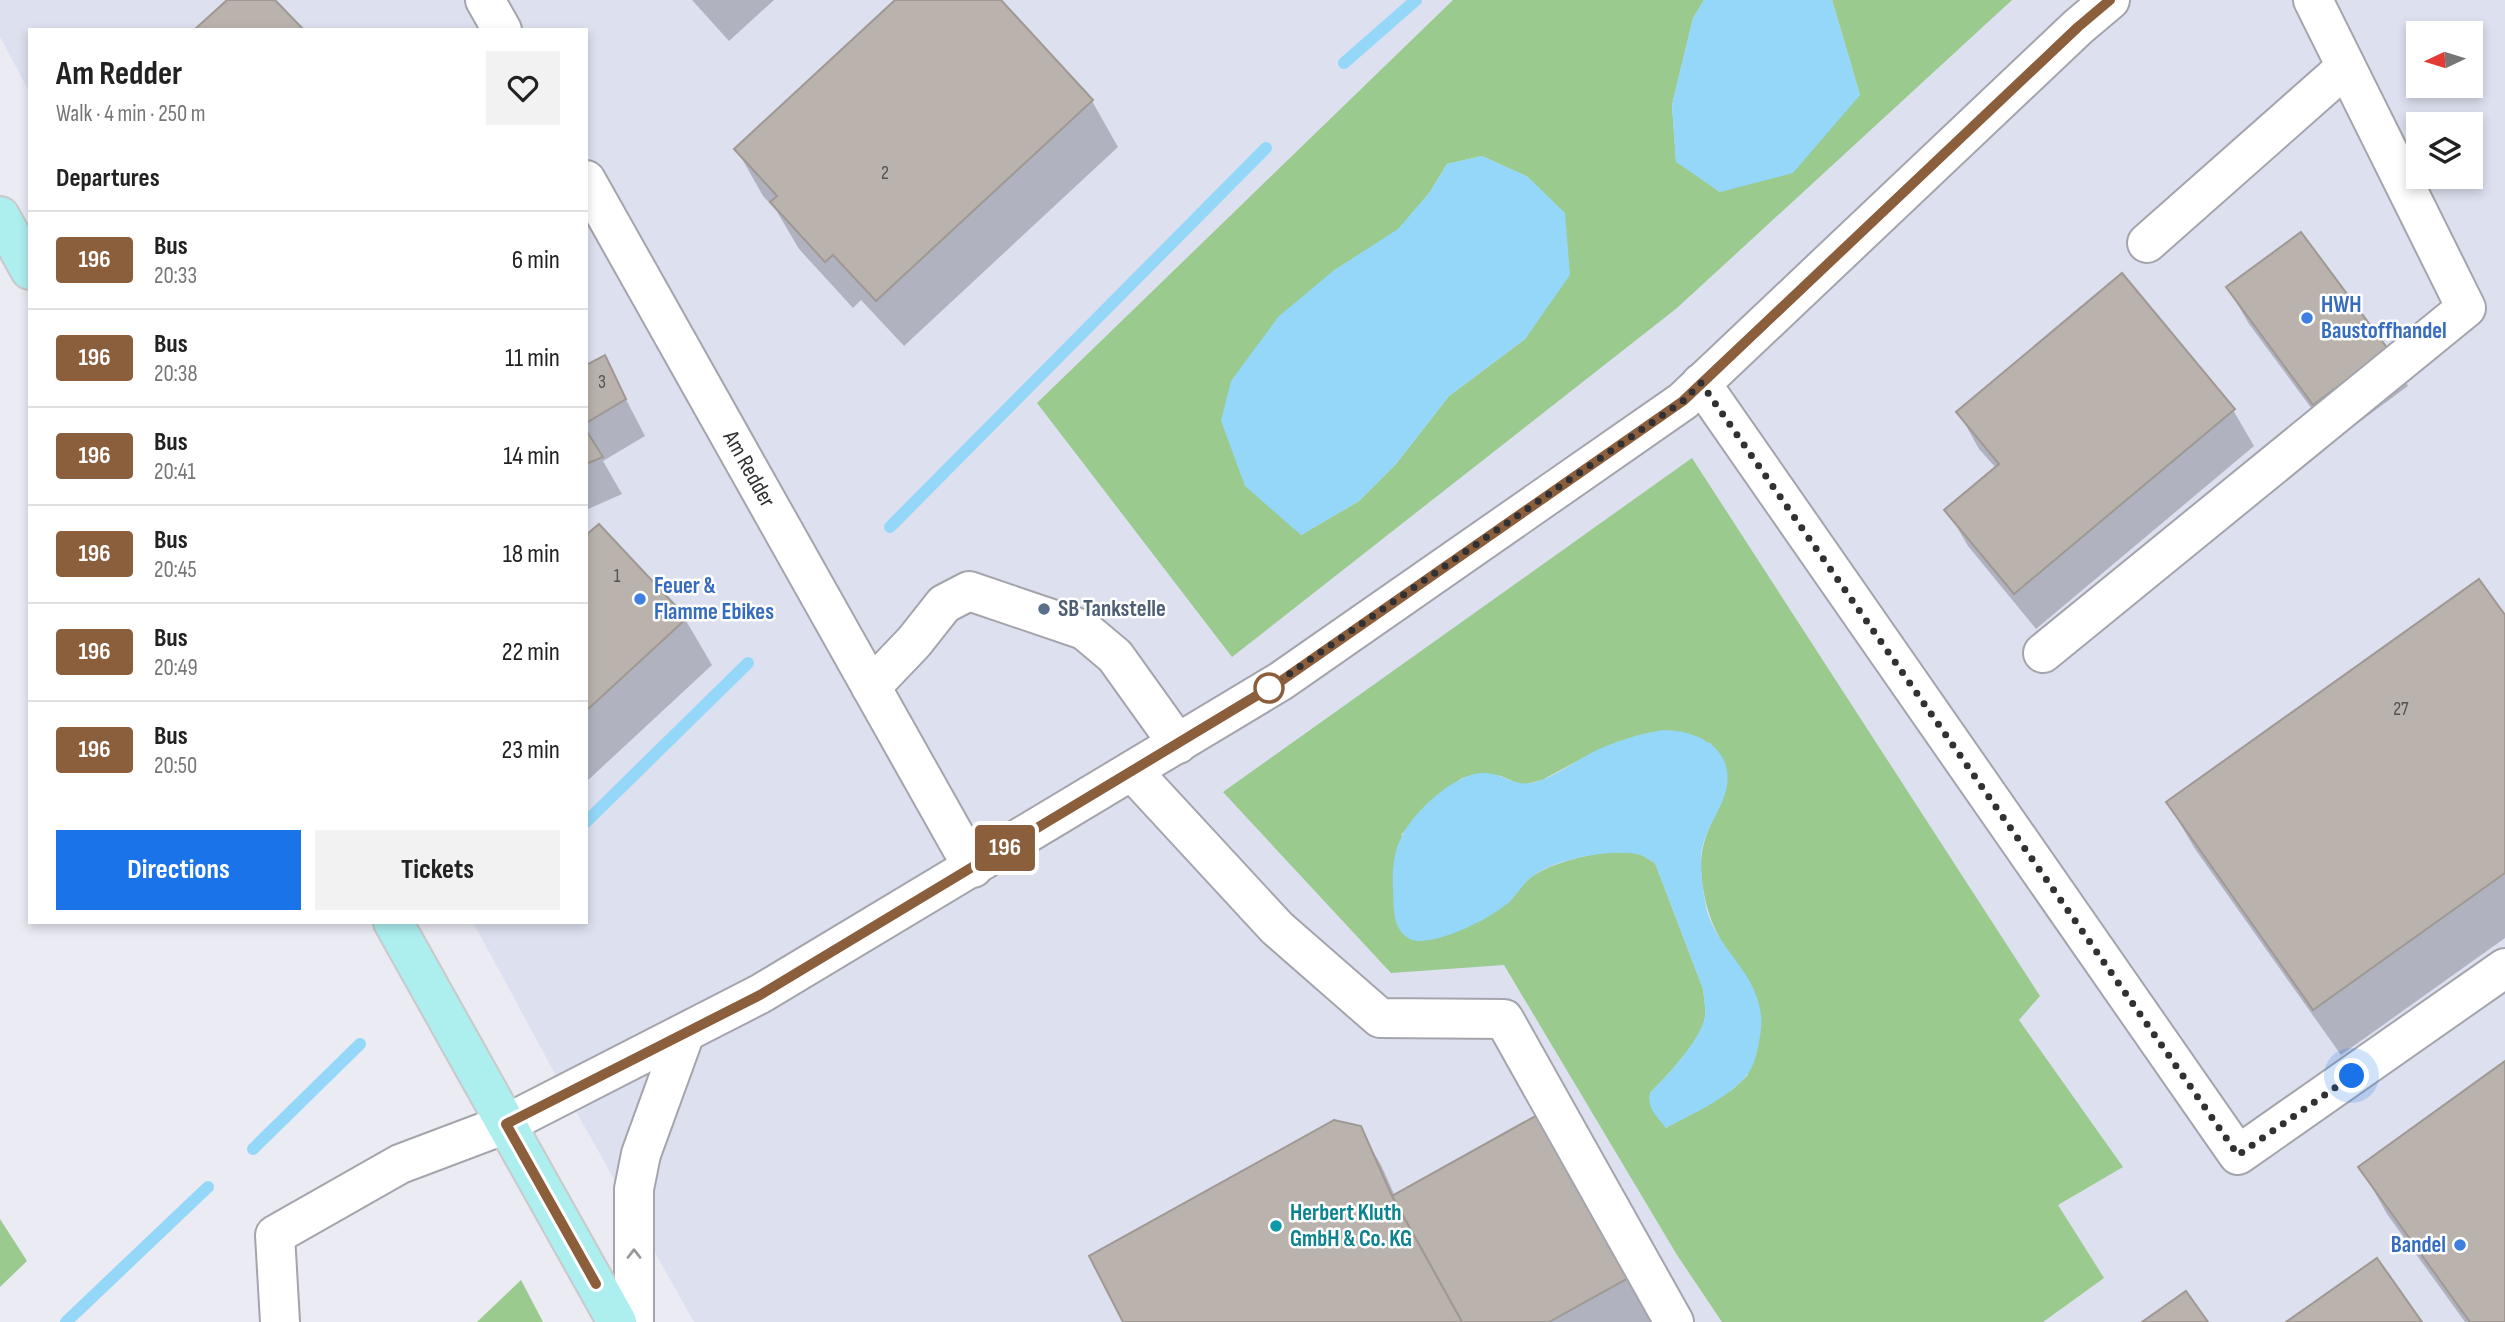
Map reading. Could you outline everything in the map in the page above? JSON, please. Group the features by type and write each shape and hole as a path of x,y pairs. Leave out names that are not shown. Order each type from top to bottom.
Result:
{"main road":[{"path":"0,216 28,266"},
{"path":"394,924 617,1322"}],"street":[{"path":"485,0 501,28"},
{"path":"280,1322 275,1236 400,1164 506,1124 760,995 1281,681 1683,401 2078,27 2110,0"},
{"path":"2043,653 2466,308 2313,0"},
{"path":"2147,243 2346,66"},
{"name":"Am Redder","path":"588,184 972,868"},
{"path":"1701,383 2238,1155 2505,968"},
{"path":"871,687 914,642 944,604 969,591 1084,630 1115,656 1178,744"},
{"path":"1132,771 1277,928 1380,1018 1504,1019 1674,1322"},
{"path":"634,1322 634,1189 640,1154 685,1033"}],"shaded area":[{"path":"0,0 2505,0 2505,1322 694,1322 474,924 588,924 588,28 28,28 28,89 0,37"}],"green space":[{"path":"1453,0 1704,0 1693,18 1672,105 1676,161 1720,192 1860,95 1832,0 2012,0 1677,308 1232,657 1037,403","holes":["1482,156 1528,177 1569,275 1525,339 1449,396 1396,464 1359,501 1301,535 1333,271 1398,230 1430,192 1447,164"]},
{"path":"1692,458 2040,996 2019,1020 2123,1167 2058,1205 2104,1278 2043,1322 1722,1322 1677,1255 1504,965 1391,973 1223,792","holes":["1710,743 1720,756 1726,782 1703,847 1702,881 1707,905 1719,936 1748,1075 1732,1090 1666,1128 1652,1109 1650,1093 1674,1068 1697,1036 1705,1010 1703,989 1655,863 1630,852 1584,856 1553,866 1530,878 1508,903 1401,835 1436,796 1462,778 1482,773 1501,776 1522,785 1542,780 1594,752"]},
{"path":"0,1219 27,1261 0,1287"},
{"path":"521,1280 543,1322 477,1322"}],"water":[{"path":"1704,0 1832,0 1860,95 1793,173 1720,192 1676,162 1672,105 1693,18"},
{"path":"1482,156 1528,177 1565,213 1570,275 1525,339 1449,396 1396,464 1359,501 1301,535 1245,486 1221,421 1231,381 1278,317 1333,271 1398,229 1430,192 1447,164"},
{"path":"1663,730 1690,734 1702,739 1721,755 1726,766 1728,779 1725,794 1702,848 1706,907 1713,927 1753,987 1760,1008 1761,1022 1756,1057 1746,1076 1719,1099 1666,1128 1651,1108 1650,1093 1690,1046 1702,1025 1705,1010 1703,989 1655,863 1639,855 1625,853 1596,854 1566,861 1530,878 1509,902 1490,916 1460,931 1430,940 1417,941 1408,938 1399,929 1395,916 1393,884 1396,850 1406,828 1424,807 1458,780 1470,775 1490,773 1517,782 1532,783 1549,777 1610,744"}],"building":[{"path":"227,0 275,0 302,28 196,28"},
{"path":"895,0 1001,0 1093,100 876,301 833,255 825,262 770,202 777,196 734,149"},
{"name":"HWH Baustoffhandel","path":"2301,232 2388,349 2313,405 2226,287"},
{"path":"2122,273 2235,409 2014,594 1944,510 1999,464 1956,412"},
{"path":"605,355 626,399 588,422 588,364"},
{"path":"588,433 603,457 588,463"},
{"path":"599,524 687,618 588,709 588,533"},
{"path":"2479,579 2505,615 2505,873 2313,1010 2166,802"},
{"path":"2505,1061 2505,1322 2470,1322 2358,1167"},
{"path":"1539,1114 1630,1277 1549,1322 1462,1322 1392,1196"},
{"name":"Herbert Kluth GmbH & Co. KG","path":"1334,1120 1361,1126 1392,1196 1462,1322 1123,1322 1089,1256"},
{"path":"2377,1258 2422,1322 2286,1322"},
{"path":"2186,1291 2208,1322 2142,1322"}],"waterway":[{"path":"1344,63 1416,0"},
{"path":"890,527 1266,148"},
{"path":"588,820 748,663"},
{"path":"253,1149 360,1044"},
{"path":"66,1322 208,1187"}],"bus line":[{"name":"196","path":"596,1284 506,1124 760,995 1281,681 1683,401 2078,27 2110,0"}],"place":[{"name":"HWH Baustoffhandel","path":"2307,318"},
{"name":"Feuer & Flamme Ebikes","path":"640,599"},
{"name":"SB Tankstelle","path":"1044,609"},
{"name":"Herbert Kluth GmbH & Co. KG","path":"1276,1226"},
{"name":"Bandel","path":"2460,1245"}],"route":[{"path":"1269,688 1683,401 1701,383 2238,1155 2352,1076"}]}
